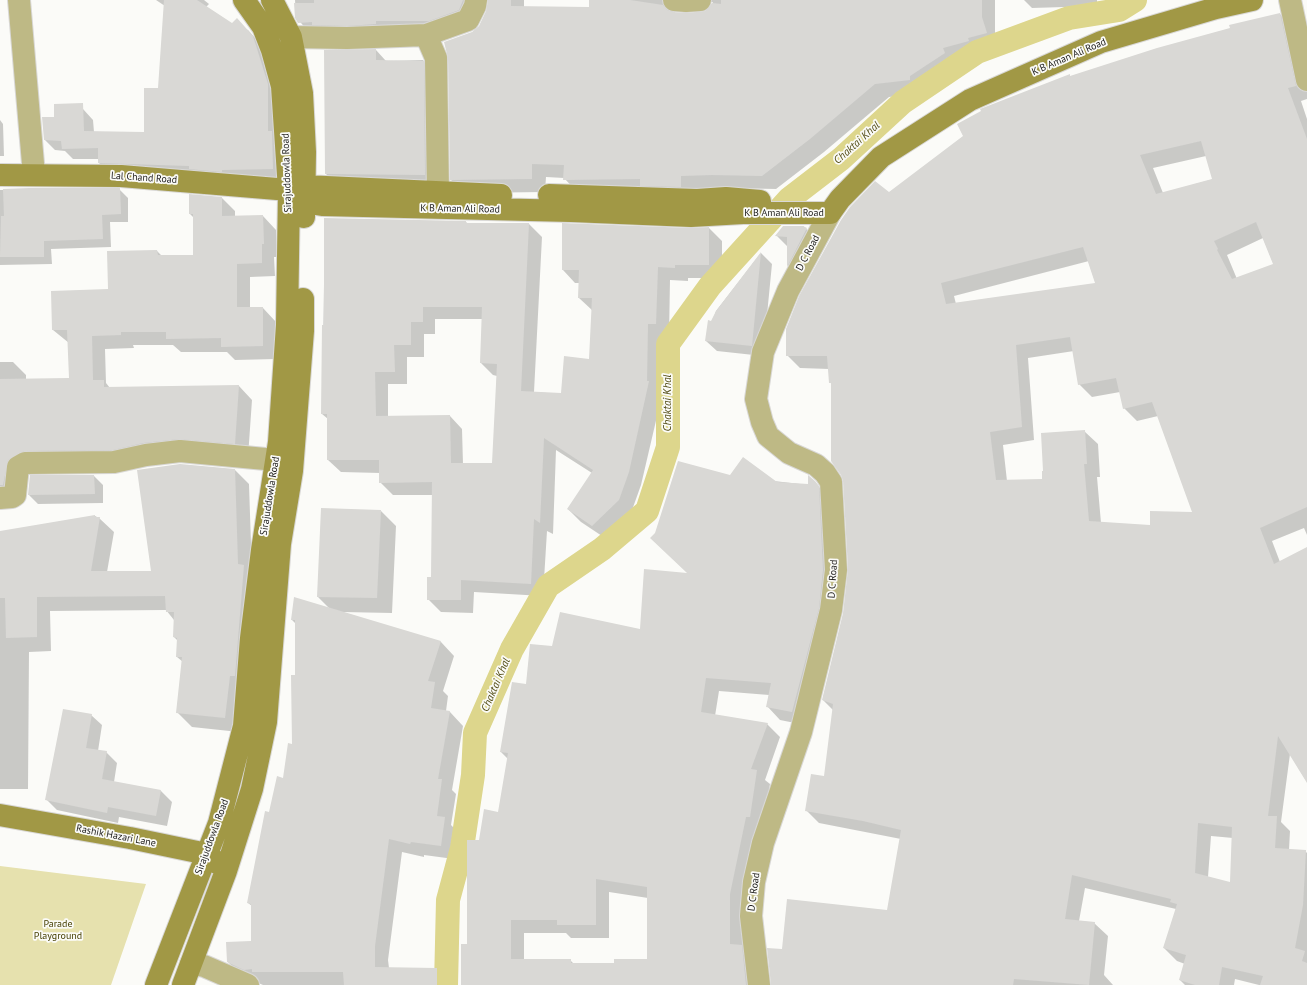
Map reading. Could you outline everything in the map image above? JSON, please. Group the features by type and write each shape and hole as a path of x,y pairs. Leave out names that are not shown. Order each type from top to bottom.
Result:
{"main road":[{"name":"Sirajuddowla Road","path":"183,985 226,871 252,789 266,722 280,544 292,471 303,331 299,193 282,86 272,50 263,27 244,0"},
{"name":"Sirajuddowla Road","path":"156,985 207,854 228,794 244,726 261,558 279,442 299,193 306,152 302,93 291,37 272,0"},
{"name":"K B Aman Ali Road","path":"299,193 322,205 571,211 835,206 881,157 970,100 1101,42 1216,8 1252,0"},
{"name":"Lal Chand Road","path":"0,175 121,176 299,193"},
{"name":"K B Aman Ali Road","path":"299,193 438,193 694,208"},
{"name":"Rashik Hazari Lane","path":"0,815 207,854"},
{"path":"207,854 226,871"}],"street":[{"path":"19,0 34,175"},
{"path":"272,50 291,37 347,38 426,35 468,20 475,6 476,0"},
{"path":"674,0 700,0"},
{"path":"1290,0 1307,80"},
{"path":"426,35 436,58 438,193"},
{"name":"D C Road","path":"759,985 751,916 754,882 763,843 801,732 830,610 836,570 830,482 826,473 816,465 789,453 768,436 762,422 756,399 763,352 788,291 835,206"},
{"path":"0,498 12,497 15,495 18,467 25,463 114,462 146,454 180,451 276,460"},
{"path":"191,964 204,966 248,985"}],"green space":[{"name":"Parade Playground","path":"0,866 146,884 111,985 0,985"}],"building":[{"path":"164,0 197,0 232,23 237,18 253,36 268,84 268,131 272,131 273,169 222,170 222,172 189,169 189,166 98,163 98,148 62,149 61,141 44,140 42,117 54,117 54,104 83,103 84,131 144,132 144,88 158,88"},
{"path":"314,0 463,0 459,10 429,21 376,21 376,24 347,26 312,25 312,22 298,23 295,18 294,3 314,3"},
{"path":"488,0 511,0 511,6 589,7 589,0 630,0 663,5 667,10 673,12 687,13 705,11 712,3 721,4 721,0 982,0 982,17 987,33 968,38 969,41 943,48 945,53 910,76 910,80 875,84 810,139 762,176 681,176 681,187 640,186 640,179 563,180 564,165 532,164 532,179 450,180 448,58 444,42 472,32 479,26 486,11"},
{"path":"1280,13 1296,86 1288,88 1307,139 1307,507 1260,528 1274,564 1307,547 1307,783 1278,736 1268,816 1277,816 1275,848 1306,850 1303,905 1295,948 1305,951 1302,961 1307,963 1307,985 1260,985 1263,976 1222,967 1219,985 1195,985 1179,980 1186,955 1163,948 1177,904 1170,902 1171,899 1072,875 1065,919 1095,922 1089,985 1014,979 1013,985 771,985 767,948 782,949 787,899 887,910 901,830 863,821 805,811 811,774 824,776 833,704 822,700 843,613 848,569 843,481 841,475 831,461 831,383 829,383 827,356 786,356 786,329 799,296 841,220 850,207 875,181 889,192 963,136 957,124 981,111 980,109 1070,74 1070,76 1157,48 1230,28 1229,25","holes":["1201,141 1212,179 1156,194 1140,155","1256,222 1273,264 1232,279 1214,241","1083,247 1095,283 946,304 941,283","1070,337 1078,385 1116,378 1123,409 1152,402 1192,512 1150,511 1150,525 1089,521 1084,464 1087,464 1085,430 1041,433 1042,479 996,480 990,432 1022,427 1016,345","1198,823 1232,827 1230,882 1195,873"]},
{"path":"376,49 376,60 424,61 425,175 325,174 324,50"},
{"path":"120,188 121,214 102,215 103,239 44,241 44,257 0,257 1,216 4,216 3,189"},
{"path":"189,194 222,197 222,216 263,215 264,244 262,244 262,263 237,264 237,307 263,307 263,346 221,347 221,338 166,339 166,332 121,332 121,335 92,336 93,380 104,380 104,387 239,385 235,444 179,439 143,443 113,450 24,451 8,460 3,485 0,485 0,379 69,378 67,330 52,330 51,291 108,289 107,251 157,250 158,255 193,255 193,214 189,214"},
{"path":"324,218 466,221 466,223 529,223 521,391 561,393 564,356 589,359 592,298 578,298 579,270 562,270 562,223 690,228 709,227 709,265 675,265 675,268 658,267 656,324 648,324 647,381 649,381 629,472 619,500 592,526 567,509 593,470 544,438 540,523 534,519 531,584 461,580 461,600 427,600 427,577 431,577 432,482 379,483 379,460 327,460 327,414 321,414 322,325 324,325","holes":["423,307 482,307 480,363 497,364 492,463 451,463 450,415 376,416 375,372 395,372 394,345 411,345 411,322 423,322"]},
{"path":"783,226 803,226 807,228 787,267 787,237 775,236"},
{"path":"761,252 752,346 705,341 708,320 711,321 716,311"},
{"path":"743,457 777,482 808,484 808,475 815,481 819,486 823,570 819,608 792,712 766,707 771,683 706,678 701,712 768,723 751,769 757,770 750,817 746,817 730,894 730,944 742,945 746,985 461,985 461,944 467,944 467,840 479,840 484,809 498,812 508,753 500,752 512,682 526,684 530,644 552,646 560,612 640,629 644,569 687,573 650,538 655,533 678,461 730,475","holes":["596,879 647,887 647,959 614,959 614,963 571,963 571,959 511,959 511,920 557,920 557,925 596,925"]},
{"path":"180,464 235,469 238,564 244,565 235,676 230,676 225,718 176,713 182,657 176,657 177,638 173,637 174,612 166,612 165,596 37,597 37,637 6,638 5,598 0,598 0,531 95,515 95,517 100,517 91,571 151,571 137,470"},
{"path":"30,475 94,475 95,494 28,495"},
{"path":"321,508 381,510 377,598 317,597"},
{"path":"294,597 441,641 428,681 435,682 431,708 450,711 438,779 442,779 437,816 445,817 441,846 411,842 410,844 389,839 375,946 375,967 437,968 437,985 344,985 343,972 252,972 252,969 244,970 227,962 226,942 251,941 251,904 247,903 265,811 269,812 277,776 283,778 288,743 292,744 291,675 295,675 295,620 291,620"},
{"path":"63,709 92,714 86,748 107,751 102,779 161,790 156,816 108,807 107,813 45,800"}],"waterway":[{"name":"Chaktai Khal","path":"446,985 448,900 462,848 473,775 475,733 512,649 548,586 602,549 647,511 668,447 668,344 710,286 789,199 841,159 903,102 977,52 1069,18 1119,10 1135,0"}]}
